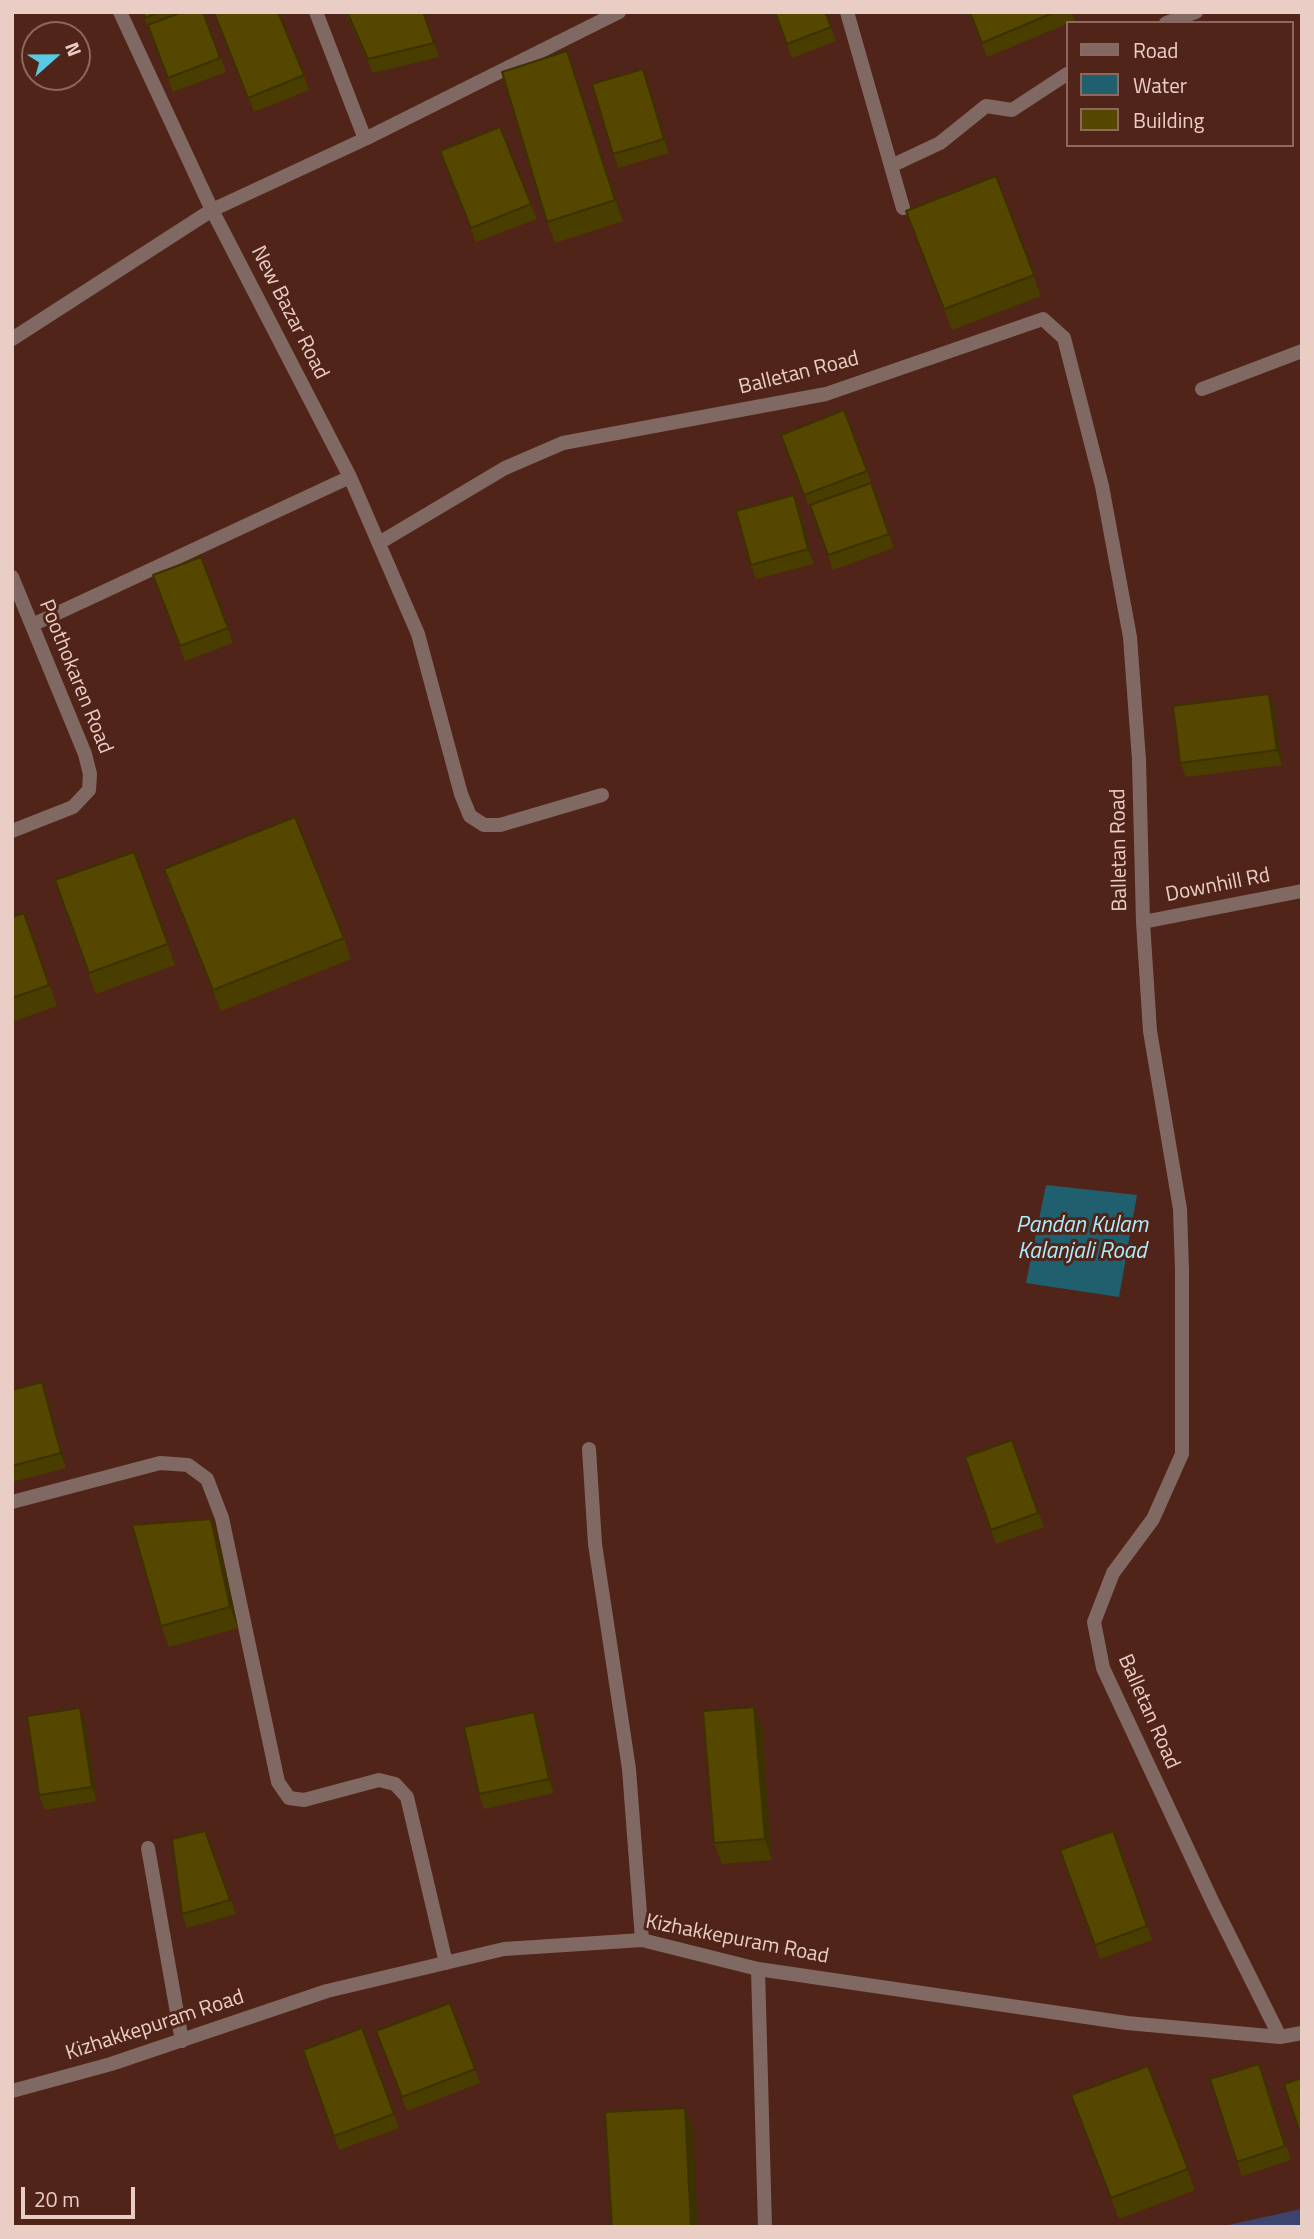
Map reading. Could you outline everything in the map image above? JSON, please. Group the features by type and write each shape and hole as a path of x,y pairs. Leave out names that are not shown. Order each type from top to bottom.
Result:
{"street":[{"name":"New Bazar Road","path":"120,12 212,210 350,477 379,543 418,634 461,794 470,816 484,825 500,824 602,795"},
{"path":"316,12 365,139"},
{"path":"12,339 212,210 365,139 620,12"},
{"path":"847,12 902,208"},
{"path":"1171,21 1196,12"},
{"path":"891,166 940,143 986,106 1012,110 1066,75"},
{"name":"Balletan Road","path":"379,543 505,468 563,443 826,394 1043,319 1064,338 1102,486 1130,637 1139,760 1143,922 1150,1031 1180,1209 1182,1270 1182,1454 1153,1519 1113,1573 1094,1622 1102,1668 1213,1903 1280,2037"},
{"path":"1202,389 1302,351"},
{"path":"32,625 350,477"},
{"name":"Poothokaren Road","path":"12,577 85,754 90,774 89,790 73,807 12,831"},
{"name":"Downhill Rd","path":"1143,922 1302,891"},
{"path":"589,1449 595,1544 629,1769 642,1940"},
{"path":"12,1502 160,1463 188,1465 207,1479 222,1518 278,1782 289,1798 304,1800 379,1780 395,1783 407,1797 446,1963"},
{"path":"148,1848 182,2040"},
{"name":"Kizhakkepuram Road","path":"12,2091 111,2064 327,1992 504,1949 642,1940 758,1969 1127,2023 1280,2037 1302,2032"},
{"path":"758,1969 765,2227"}],"shaded area":[{"path":"1301,2209 1302,2227 1219,2227"}],"water":[{"name":"Pandan Kulam Kalanjali Road","path":"1046,1185 1137,1195 1119,1297 1026,1283"}],"building":[{"path":"143,12 160,12 145,18"},
{"path":"182,12 203,12 220,58 168,78 148,25"},
{"path":"214,12 278,12 304,75 248,98"},
{"path":"347,12 423,12 434,43 368,59"},
{"path":"775,12 825,12 831,27 787,44"},
{"path":"970,12 1055,12 982,43"},
{"path":"567,51 615,200 547,222 502,72"},
{"path":"643,69 664,139 613,154 592,84"},
{"path":"500,127 531,204 471,228 440,151"},
{"path":"996,176 1034,275 944,309 906,211"},
{"path":"844,410 867,471 804,495 781,435"},
{"path":"871,483 889,534 828,555 810,505"},
{"path":"794,495 808,549 751,565 736,511"},
{"path":"201,557 228,628 180,646 153,575"},
{"path":"1269,694 1277,750 1180,763 1173,706"},
{"path":"295,817 344,938 213,990 164,869"},
{"path":"134,852 168,944 89,973 55,880"},
{"path":"24,913 49,985 12,998 12,917"},
{"path":"42,1382 61,1453 12,1466 12,1390"},
{"path":"1012,1440 1038,1513 991,1530 965,1457"},
{"path":"211,1519 230,1607 161,1626 132,1525"},
{"path":"754,1707 765,1839 714,1843 703,1711"},
{"path":"80,1708 92,1787 39,1795 27,1716"},
{"path":"534,1712 549,1779 479,1794 464,1727"},
{"path":"205,1831 230,1900 182,1914 172,1839"},
{"path":"1113,1831 1147,1926 1095,1945 1060,1850"},
{"path":"450,2003 475,2069 402,2097 376,2031"},
{"path":"362,2028 394,2114 334,2136 303,2050"},
{"path":"1259,2064 1285,2146 1237,2162 1210,2079"},
{"path":"1148,2066 1188,2169 1111,2198 1071,2095"},
{"path":"1302,2078 1302,2139 1284,2084"},
{"path":"685,2108 691,2227 612,2227 605,2112"}]}
